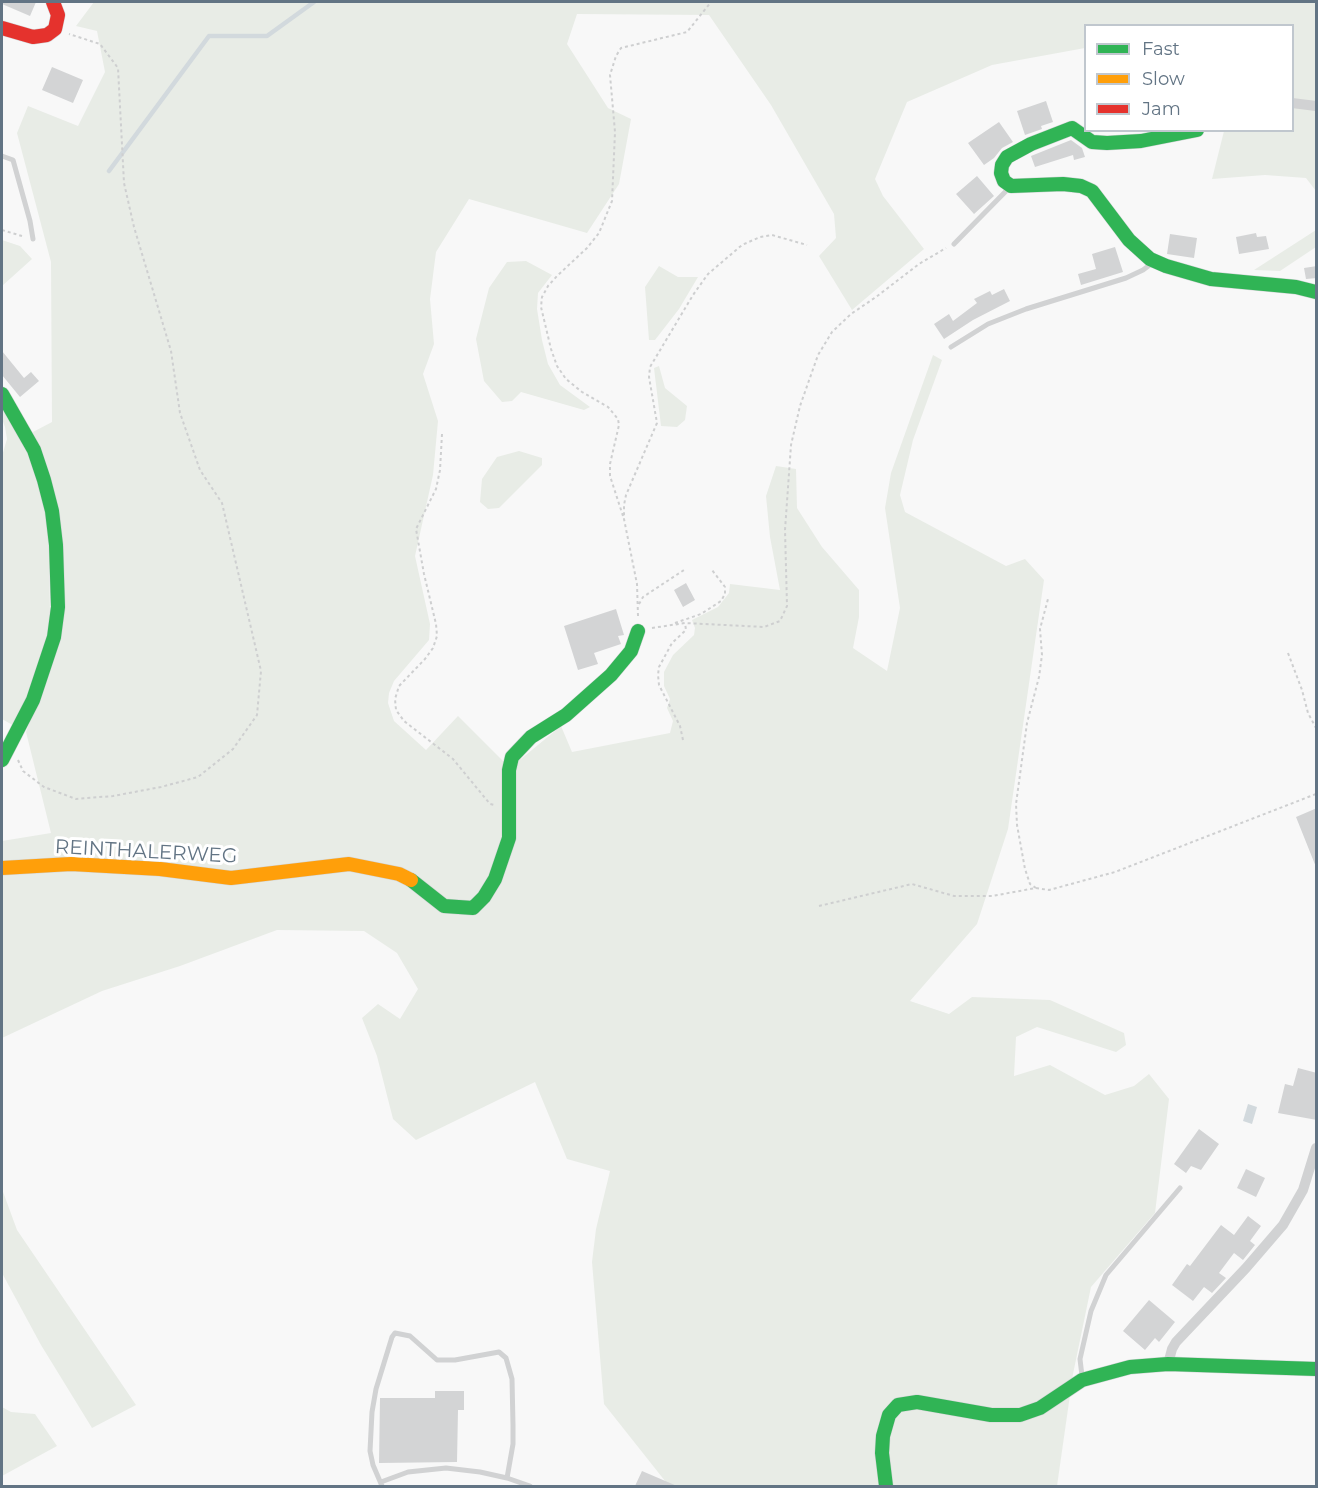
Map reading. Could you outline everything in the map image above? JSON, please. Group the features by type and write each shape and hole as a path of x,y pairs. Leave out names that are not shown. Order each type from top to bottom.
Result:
{"street":[{"path":"2,28 33,37 46,35 55,28 58,15 53,2"},
{"path":"1294,103 1317,106"},
{"path":"1187,132 1142,141 1107,143 1092,142 1072,128 1031,144 1007,157 1002,165 1001,173 1004,181 1011,186 1063,184 1080,186 1092,191 1129,240 1155,261 1211,279 1286,286 1317,292"},
{"path":"2,394 34,450 44,480 52,511 58,575 58,607 52,646 33,700 2,760"},
{"name":"REINTHALERWEG","path":"2,868 71,864 160,869 231,878 349,864 399,874 417,884 444,906 473,908 484,897 495,879 509,838 509,770 512,756 531,737 566,715 611,675 631,651 638,631"},
{"path":"1168,1364 1176,1342 1283,1225 1303,1190 1317,1148"},
{"path":"886,1486 882,1453 883,1436 890,1415 898,1405 917,1402 991,1415 1020,1415 1040,1408 1082,1380 1130,1367 1168,1364 1317,1369"}],"lane":[{"path":"2,156 13,160 33,239"},
{"path":"954,244 1011,186"},
{"path":"951,347 988,324 1026,309 1126,278 1155,261"},
{"path":"1082,1380 1080,1359 1091,1311 1106,1275 1180,1188"},
{"path":"507,1478 513,1444 513,1425 512,1379 506,1358 499,1352 455,1360 437,1359 410,1336 395,1333 376,1389 372,1412 370,1451 381,1484 408,1472 432,1468 462,1469 507,1478 530,1486"}],"path":[{"path":"711,2 687,32 621,48 616,56 610,75 615,132 612,201 607,218 600,233 548,286 542,297 541,307 557,366 566,379 582,392 608,407 618,419 619,425 610,464 610,476 624,519 637,584 638,631 685,623 764,627 780,621 787,606 785,530 791,445 800,406 818,355 832,332 851,314 919,264 954,244"},
{"path":"10,744 23,771 44,787 76,799 113,796 198,777 233,749 257,715 261,671 222,502 200,470 180,413 171,351 134,227 124,183 118,68 100,44 55,28"},
{"path":"2,230 33,239"},
{"path":"624,519 626,495 657,423 649,377 650,367 693,295 708,273 722,260 742,245 760,237 772,235 807,245"},
{"path":"441,434 440,470 436,489 416,529 423,574 436,624 436,636 433,648 399,686 395,699 396,710 404,721 453,759 490,804 509,810"},
{"path":"638,605 643,597 684,570"},
{"path":"670,625 701,614 721,600 725,587 712,570"},
{"path":"1036,888 1030,884 1026,869 1017,825 1016,804 1027,723 1042,655 1040,629 1048,599"},
{"path":"683,740 680,726 659,685 658,675 659,668 672,643 687,630 685,623"},
{"path":"1288,653 1308,713 1317,728"},
{"path":"819,906 912,884 954,896 992,896 1036,888 1049,890 1115,872 1317,794"}],"shaded area":[{"path":"94,2 1316,2 1316,191 1306,178 1265,175 1212,179 1224,132 1294,132 1294,24 1084,24 1084,48 992,65 907,102 875,179 883,196 924,249 852,310 819,256 836,238 834,214 771,105 709,15 577,14 567,44 608,108 631,119 619,184 587,233 469,199 436,252 430,299 434,344 423,374 438,421 433,475 415,556 430,624 429,640 394,681 388,703 394,721 426,750 458,716 503,761 521,759 561,726 572,752 670,733 673,721 667,708 670,699 664,686 664,672 673,655 694,635 695,628 692,620 718,607 729,593 730,584 780,590 770,537 766,496 776,466 796,469 797,508 822,547 859,590 859,617 853,648 887,671 900,608 885,508 891,473 933,355 942,360 913,440 900,495 905,512 1006,566 1025,559 1044,580 1008,829 977,924 910,1001 949,1014 972,997 1050,1000 1124,1033 1126,1045 1116,1052 1037,1027 1016,1037 1014,1076 1050,1065 1105,1095 1134,1086 1149,1074 1169,1099 1155,1213 1091,1287 1073,1374 1057,1486 669,1486 604,1404 592,1262 596,1229 610,1171 567,1159 535,1082 416,1140 393,1119 377,1056 362,1018 378,1004 400,1019 418,989 397,953 364,931 277,930 180,966 102,991 2,1038 2,841 51,833 26,732 51,664 62,607 33,432 52,422 51,262 17,133 28,106 78,126 105,72 97,31 76,26"},
{"path":"1316,230 1316,247 1280,271 1254,270"},
{"path":"2,240 20,246 32,259 2,286"},
{"path":"526,261 552,275 538,293 537,309 542,340 548,364 560,385 590,407 584,410 521,392 512,401 502,402 484,381 476,339 489,288 507,262"},
{"path":"659,266 678,277 698,277 679,309 655,340 649,340 645,287"},
{"path":"659,366 665,388 687,406 685,420 677,427 661,426 654,368"},
{"path":"2,402 24,437 48,514 50,612 48,637 16,727 2,719 2,456 7,439 2,419"},
{"path":"519,451 542,458 542,465 499,508 488,509 480,502 482,479 497,457"},
{"path":"1248,1104 1257,1107 1252,1124 1243,1121"},
{"path":"2,1189 17,1230 136,1405 92,1428 41,1345 2,1273"},
{"path":"2,1407 11,1412 35,1414 57,1446 2,1476"}],"building":[{"path":"2,2 36,2 30,16"},
{"path":"52,67 83,80 73,103 42,90"},
{"path":"1046,101 1053,122 1025,135 1017,111"},
{"path":"999,122 1013,142 1002,148 984,165 968,143"},
{"path":"1071,140 1082,148 1085,157 1074,160 1073,155 1035,167 1031,156"},
{"path":"977,176 994,196 974,214 956,194"},
{"path":"1256,233 1257,237 1266,236 1269,249 1239,254 1236,237"},
{"path":"1170,234 1197,238 1194,258 1167,254"},
{"path":"1115,247 1123,272 1081,285 1078,274 1096,269 1092,254"},
{"path":"1317,266 1317,278 1306,279 1304,268"},
{"path":"1004,289 1010,301 973,320 944,339 934,324 949,314 953,321 977,303 974,299 990,291 992,295"},
{"path":"2,351 24,378 31,372 39,381 20,397 2,375"},
{"path":"686,583 695,600 683,607 674,590"},
{"path":"616,609 624,635 618,636 621,644 594,653 598,664 578,670 564,626"},
{"path":"1317,808 1317,867 1316,867 1296,817"},
{"path":"1298,1068 1317,1073 1317,1120 1278,1113 1285,1084 1293,1086"},
{"path":"1199,1129 1219,1144 1201,1170 1191,1166 1186,1173 1174,1164"},
{"path":"1246,1169 1265,1178 1256,1197 1237,1188"},
{"path":"1248,1216 1261,1226 1250,1241 1255,1245 1243,1260 1234,1253 1219,1273 1226,1278 1212,1293 1204,1287 1193,1301 1172,1285 1187,1264 1190,1266 1221,1225 1234,1235"},
{"path":"1149,1300 1175,1322 1159,1342 1155,1338 1145,1350 1123,1331"},
{"path":"435,1391 464,1391 464,1410 458,1410 457,1462 379,1463 380,1398 435,1398"},
{"path":"642,1471 677,1486 635,1486"}],"waterway":[{"path":"109,171 209,36 267,36 314,2"}],"traffic: fast":[{"path":"1187,132 1141,141 1107,143 1092,142 1072,128 1031,144 1007,157 1002,165 1001,173 1004,181 1011,186 1063,184 1081,186 1092,191 1129,240 1150,259 1166,266 1211,279 1296,287 1316,292"},
{"path":"2,394 34,450 44,480 52,511 56,545 58,607 54,637 33,700 2,760"},
{"path":"411,880 444,906 473,908 484,897 495,879 509,838 509,770 512,757 531,737 566,715 611,675 631,651 638,631"},
{"path":"886,1486 882,1453 883,1436 889,1415 898,1405 917,1402 991,1415 1020,1415 1040,1408 1082,1380 1130,1367 1168,1364 1316,1369"}],"traffic: slow":[{"path":"2,868 71,864 160,869 231,878 349,864 399,874 411,880"}],"traffic: jam":[{"path":"2,28 33,37 47,35 55,29 58,15 53,2"}]}
